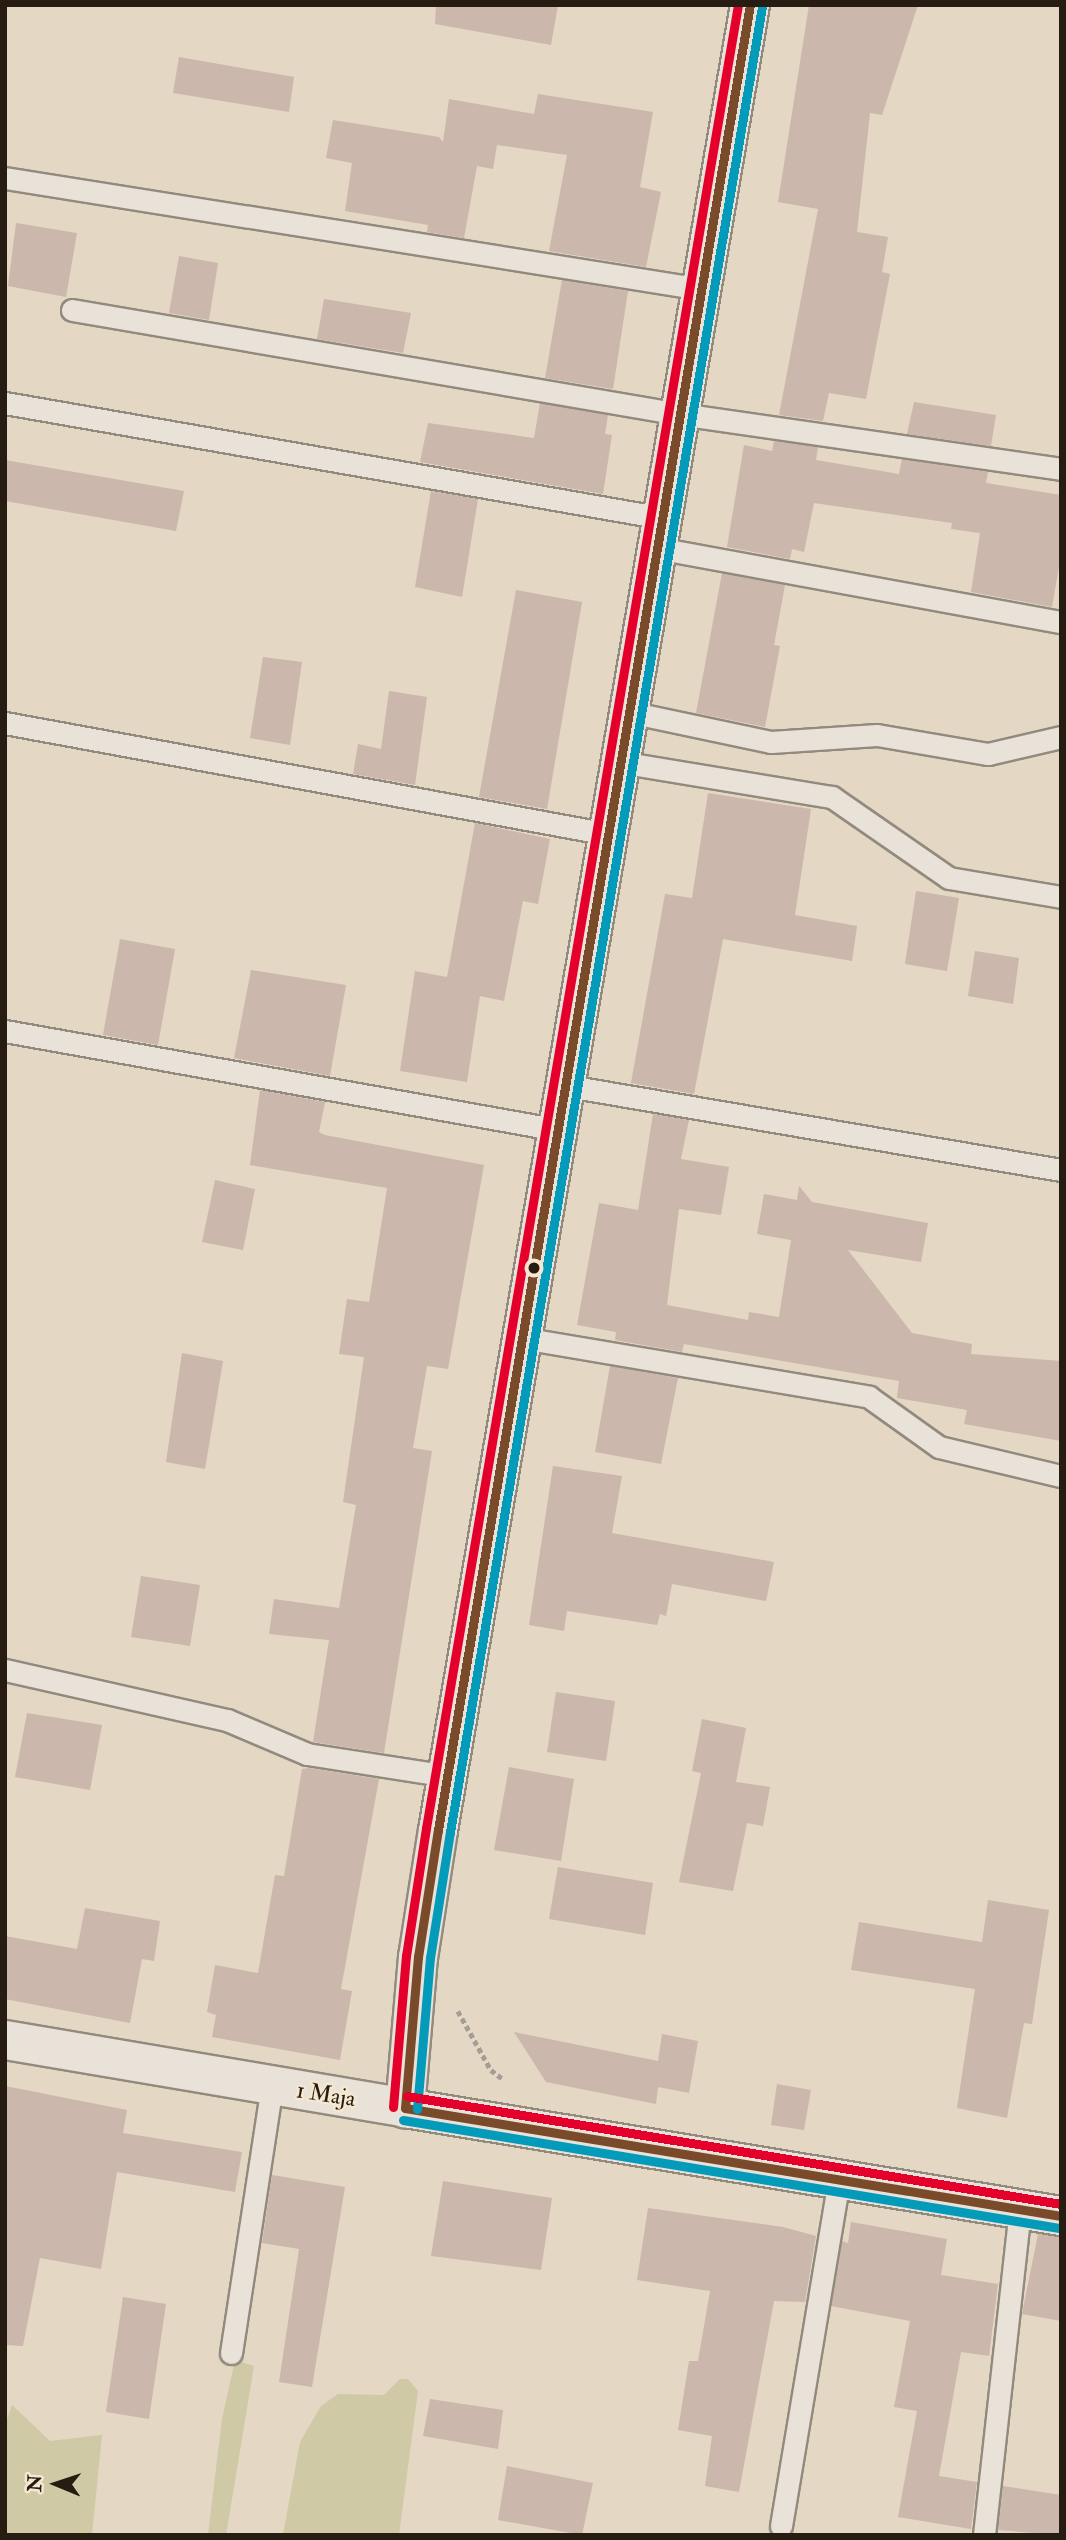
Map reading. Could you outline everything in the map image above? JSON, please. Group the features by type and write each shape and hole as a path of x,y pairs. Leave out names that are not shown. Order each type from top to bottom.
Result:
{"street":[{"path":"405,2108 418,1957 447,1776 568,1086 620,762 750,5"},
{"name":"1 Maja","path":"5,2040 1061,2216"}],"lane":[{"path":"5,178 702,289"},
{"path":"72,310 680,414 1061,470"},
{"path":"5,403 660,533 1061,622"},
{"path":"629,712 771,742 877,735 988,754 1061,737"},
{"path":"5,723 608,834"},
{"path":"620,762 832,797 949,878 1061,897"},
{"path":"5,1031 559,1130"},
{"path":"568,1086 1061,1170"},
{"path":"522,1338 869,1397 939,1447 1061,1476"},
{"path":"5,1670 227,1720 307,1754 447,1776"},
{"path":"231,2353 272,2086"},
{"path":"781,2526 839,2178"},
{"path":"985,2535 1020,2208"}],"shaded area":[{"path":"235,2360 254,2366 226,2535 208,2535 222,2419"},
{"path":"400,2379 408,2379 418,2391 399,2535 283,2535 300,2442 321,2406 338,2394 384,2395"},
{"path":"12,2405 50,2441 102,2435 92,2535 5,2535 5,2425"}],"building":[{"path":"436,5 558,5 551,45 435,24"},
{"path":"809,5 918,5 882,115 870,113 857,232 888,237 882,272 890,274 866,399 829,393 823,421 779,415 818,209 778,202"},
{"path":"179,57 294,77 289,112 173,93"},
{"path":"538,94 653,112 640,187 661,192 646,267 549,251 567,155 497,145 493,169 477,166 464,238 427,232 428,225 345,211 352,163 326,158 333,120 439,137 443,142 449,99 534,114"},
{"path":"16,223 77,233 66,297 8,286"},
{"path":"179,256 218,263 209,320 169,313"},
{"path":"562,280 628,291 613,389 545,378"},
{"path":"324,299 411,313 403,353 317,339"},
{"path":"914,402 996,415 991,446 907,434"},
{"path":"540,403 608,415 605,434 612,435 603,494 420,462 428,423 534,438"},
{"path":"774,441 818,447 816,460 899,474 902,459 988,472 986,483 1061,495 1061,555 1052,607 971,592 980,533 951,529 952,523 814,503 804,552 792,549 790,559 727,547 744,445 772,451"},
{"path":"5,460 184,491 176,531 5,501"},
{"path":"431,491 478,499 462,597 415,587"},
{"path":"722,573 785,585 774,645 780,646 765,727 696,713"},
{"path":"516,590 582,602 547,809 479,797"},
{"path":"263,657 302,662 290,745 250,738"},
{"path":"389,691 427,697 415,785 353,774 358,744 381,749"},
{"path":"708,793 811,809 795,915 857,926 852,961 723,939 694,1094 631,1083 665,894 692,898"},
{"path":"475,823 550,839 538,904 523,901 504,1001 480,996 467,1082 400,1071 415,971 447,977"},
{"path":"916,891 959,898 947,971 905,964"},
{"path":"120,939 175,949 158,1045 103,1035"},
{"path":"975,951 1019,958 1013,1004 968,996"},
{"path":"251,970 346,985 330,1076 234,1058"},
{"path":"260,1090 325,1102 319,1132 325,1135 484,1165 448,1369 427,1366 413,1448 432,1451 384,1753 313,1742 329,1640 269,1634 274,1599 339,1608 356,1505 343,1502 364,1357 339,1354 347,1299 369,1302 387,1188 250,1165"},
{"path":"653,1114 689,1120 681,1159 729,1167 721,1215 679,1209 667,1305 748,1320 749,1312 779,1317 791,1240 757,1234 764,1194 797,1200 799,1186 812,1202 928,1223 921,1262 848,1250 912,1333 972,1344 971,1354 1061,1361 1061,1441 964,1424 967,1410 897,1398 899,1381 684,1344 682,1352 615,1340 616,1332 577,1325 599,1203 638,1210"},
{"path":"215,1180 255,1189 243,1250 202,1242"},
{"path":"182,1353 223,1361 205,1469 166,1462"},
{"path":"610,1366 678,1378 661,1464 595,1452"},
{"path":"553,1466 622,1476 612,1533 774,1562 766,1601 672,1584 666,1616 660,1614 657,1625 567,1611 564,1631 529,1625"},
{"path":"141,1576 200,1585 190,1646 131,1637"},
{"path":"556,1692 615,1701 606,1761 547,1752"},
{"path":"27,1713 102,1725 90,1790 15,1777"},
{"path":"702,1719 746,1728 736,1782 770,1787 763,1826 747,1823 733,1891 679,1882 701,1773 692,1771"},
{"path":"509,1767 574,1779 561,1861 494,1850"},
{"path":"302,1769 379,1779 341,1989 352,1991 340,2060 212,2037 216,2015 207,2012 215,1965 258,1973 275,1875 284,1876"},
{"path":"558,1867 653,1883 645,1935 549,1919"},
{"path":"988,1900 1049,1910 1032,2024 1024,2023 1007,2118 957,2108 975,1989 851,1970 859,1922 982,1942"},
{"path":"85,1908 160,1921 154,1961 142,1959 130,2023 5,1999 5,1936 77,1949"},
{"path":"514,2032 658,2061 662,2034 698,2041 689,2093 658,2087 656,2104 546,2082"},
{"path":"777,2084 811,2090 804,2130 771,2125"},
{"path":"5,2086 127,2110 123,2133 242,2152 235,2192 117,2172 101,2269 40,2258 23,2346 5,2345"},
{"path":"272,2175 345,2187 312,2387 279,2382 299,2249 262,2243"},
{"path":"443,2181 552,2198 541,2270 431,2256"},
{"path":"648,2208 783,2227 816,2236 805,2302 774,2301 739,2492 705,2486 712,2436 678,2430 689,2361 698,2361 710,2291 637,2280"},
{"path":"851,2222 947,2239 941,2275 998,2284 989,2356 961,2352 939,2476 977,2482 971,2529 898,2517 917,2411 894,2407 910,2321 831,2306 842,2241 848,2243"},
{"path":"1038,2234 1061,2237 1061,2321 1022,2314"},
{"path":"123,2297 166,2304 149,2419 106,2412"},
{"path":"430,2399 503,2410 498,2449 423,2436"},
{"path":"507,2466 593,2483 582,2535 498,2520"},
{"path":"1003,2486 1061,2495 1061,2535 998,2530"}],"transit line":[{"path":"393,2107 406,1956 426,1828 738,5"},
{"path":"405,2108 418,1957 438,1830 750,5"},
{"path":"417,2109 430,1958 450,1832 762,7"},
{"path":"407,2096 1061,2204"},
{"path":"405,2108 1061,2216"},
{"path":"403,2120 1059,2228"}]}
